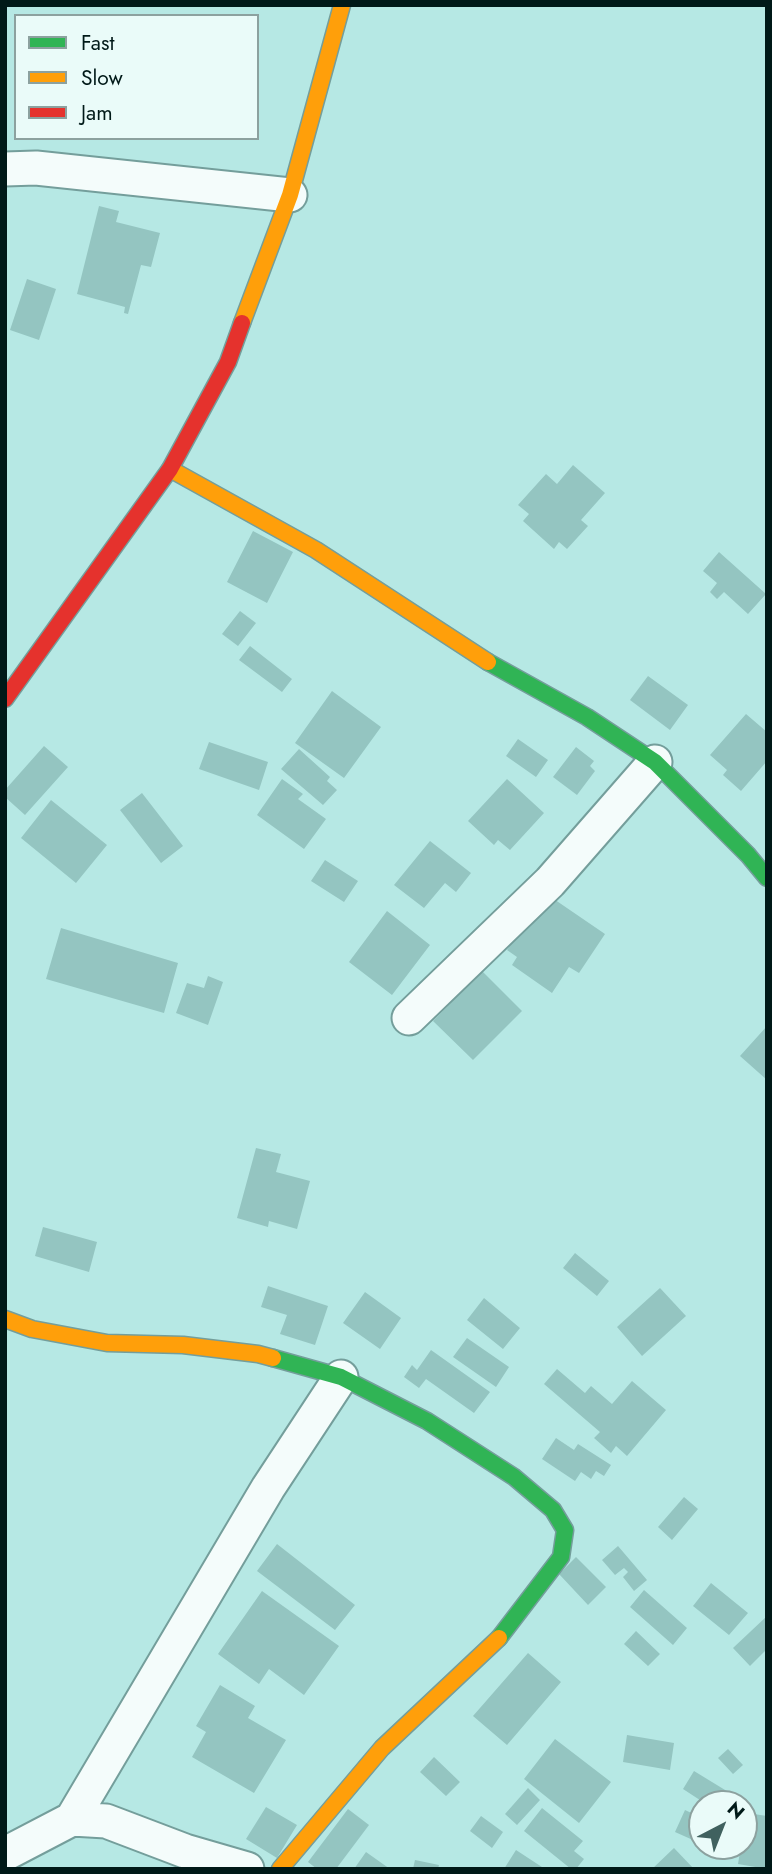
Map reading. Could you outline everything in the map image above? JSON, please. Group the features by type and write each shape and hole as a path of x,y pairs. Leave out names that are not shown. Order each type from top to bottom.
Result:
{"street":[{"path":"5,699 170,469 228,362 290,195 342,5"},
{"path":"5,169 36,168 290,195"},
{"path":"170,469 316,550 499,668 587,717 655,762 760,859"},
{"path":"409,1018 550,882 655,762"},
{"path":"5,1319 32,1329 107,1343 183,1345 258,1354 341,1377 427,1420 514,1477 553,1510 565,1530 561,1557 501,1636 382,1748 280,1869"},
{"path":"72,1819 268,1488 341,1377"},
{"path":"5,1854 72,1819 106,1821 185,1851 247,1869"},
{"path":"5,1863 8,1869"}],"building":[{"path":"99,206 119,211 116,222 160,233 151,267 141,265 128,314 124,313 125,307 77,294"},
{"path":"27,279 56,289 39,340 10,330"},
{"path":"573,465 605,493 581,520 588,526 567,549 559,542 554,549 523,521 529,514 518,505 546,474 557,484"},
{"path":"253,531 293,552 267,603 227,582"},
{"path":"719,552 766,594 748,614 724,592 717,599 710,592 717,583 703,571"},
{"path":"240,611 256,623 238,646 222,634"},
{"path":"250,646 292,679 282,692 239,660"},
{"path":"648,676 688,705 670,730 630,700"},
{"path":"332,691 381,727 344,778 295,743"},
{"path":"746,714 767,732 767,761 741,791 723,775 727,770 710,755"},
{"path":"518,739 548,760 536,777 506,756"},
{"path":"209,742 268,762 259,790 199,769"},
{"path":"44,746 68,767 25,815 5,797 5,790"},
{"path":"576,747 594,761 590,766 595,771 577,795 553,777"},
{"path":"299,749 330,777 327,781 337,790 323,805 281,769"},
{"path":"282,779 303,794 298,799 326,819 304,849 257,815"},
{"path":"507,779 544,813 510,850 498,840 494,845 468,821"},
{"path":"142,793 183,846 161,863 120,810"},
{"path":"51,800 107,845 76,883 21,838"},
{"path":"430,841 471,873 456,892 445,883 424,908 394,885"},
{"path":"325,860 358,881 344,902 311,881"},
{"path":"545,893 605,934 579,973 569,967 552,993 512,965 517,957 507,950"},
{"path":"387,911 430,945 392,995 349,962"},
{"path":"61,928 178,963 164,1013 46,979"},
{"path":"482,971 522,1011 473,1060 433,1021"},
{"path":"208,976 223,982 208,1025 176,1013 187,983 204,988"},
{"path":"767,1026 767,1080 740,1056"},
{"path":"256,1148 281,1154 276,1172 310,1181 297,1229 269,1221 268,1227 237,1218"},
{"path":"43,1227 97,1242 89,1272 35,1256"},
{"path":"575,1253 609,1281 597,1296 563,1268"},
{"path":"268,1286 328,1306 315,1345 280,1334 287,1315 261,1307"},
{"path":"660,1288 686,1316 642,1356 617,1327"},
{"path":"365,1292 401,1318 380,1349 343,1323"},
{"path":"484,1298 520,1328 503,1349 467,1320"},
{"path":"467,1338 509,1367 496,1387 453,1357"},
{"path":"431,1350 490,1392 474,1413 426,1379 419,1388 404,1377 412,1365 417,1370"},
{"path":"557,1369 585,1393 591,1386 612,1404 632,1381 666,1410 627,1456 616,1446 611,1453 594,1438 600,1432 544,1384"},
{"path":"556,1438 574,1450 578,1444 611,1465 604,1476 596,1471 591,1479 581,1472 575,1481 542,1459"},
{"path":"684,1497 698,1509 672,1540 658,1527"},
{"path":"277,1544 355,1605 335,1630 257,1571"},
{"path":"618,1546 647,1580 634,1591 623,1577 628,1572 624,1568 615,1575 602,1560"},
{"path":"576,1557 606,1587 588,1605 559,1574"},
{"path":"711,1583 748,1613 729,1635 693,1606"},
{"path":"644,1590 687,1628 673,1645 630,1607"},
{"path":"262,1591 339,1646 304,1695 269,1669 259,1684 218,1654"},
{"path":"767,1616 767,1649 750,1666 733,1648"},
{"path":"636,1631 660,1654 648,1666 624,1644"},
{"path":"528,1653 561,1682 507,1745 473,1716"},
{"path":"220,1685 255,1706 248,1718 286,1740 254,1793 192,1757 206,1732 196,1726"},
{"path":"627,1735 674,1743 670,1770 623,1762"},
{"path":"555,1739 611,1782 579,1823 524,1779"},
{"path":"728,1749 743,1765 733,1774 718,1758"},
{"path":"434,1757 460,1782 446,1796 420,1772"},
{"path":"694,1771 725,1790 688,1790 688,1792 683,1789"},
{"path":"528,1788 540,1800 517,1825 505,1814"},
{"path":"266,1807 297,1825 277,1858 246,1839"},
{"path":"542,1808 583,1841 574,1851 584,1859 576,1869 571,1869 524,1831"},
{"path":"348,1809 369,1825 336,1869 317,1869 308,1862"},
{"path":"685,1810 688,1811 688,1838 675,1832"},
{"path":"758,1815 767,1816 767,1869 738,1864 739,1860 758,1860"},
{"path":"481,1816 503,1832 492,1848 470,1831"},
{"path":"674,1848 694,1869 652,1869"},
{"path":"516,1850 545,1869 504,1869"},
{"path":"366,1852 390,1869 354,1869"},
{"path":"415,1860 439,1865 438,1869 413,1869"}],"traffic: fast":[{"path":"488,662 587,717 655,762 748,855 767,878"},
{"path":"273,1358 341,1377 427,1421 514,1477 553,1510 565,1530 561,1557 499,1638"}],"traffic: slow":[{"path":"242,323 290,195 342,5"},
{"path":"170,469 316,550 488,662"},
{"path":"5,1319 32,1329 107,1343 183,1345 273,1358"},
{"path":"280,1869 382,1748 499,1638"}],"traffic: jam":[{"path":"5,699 170,469 228,362 242,323"}]}
